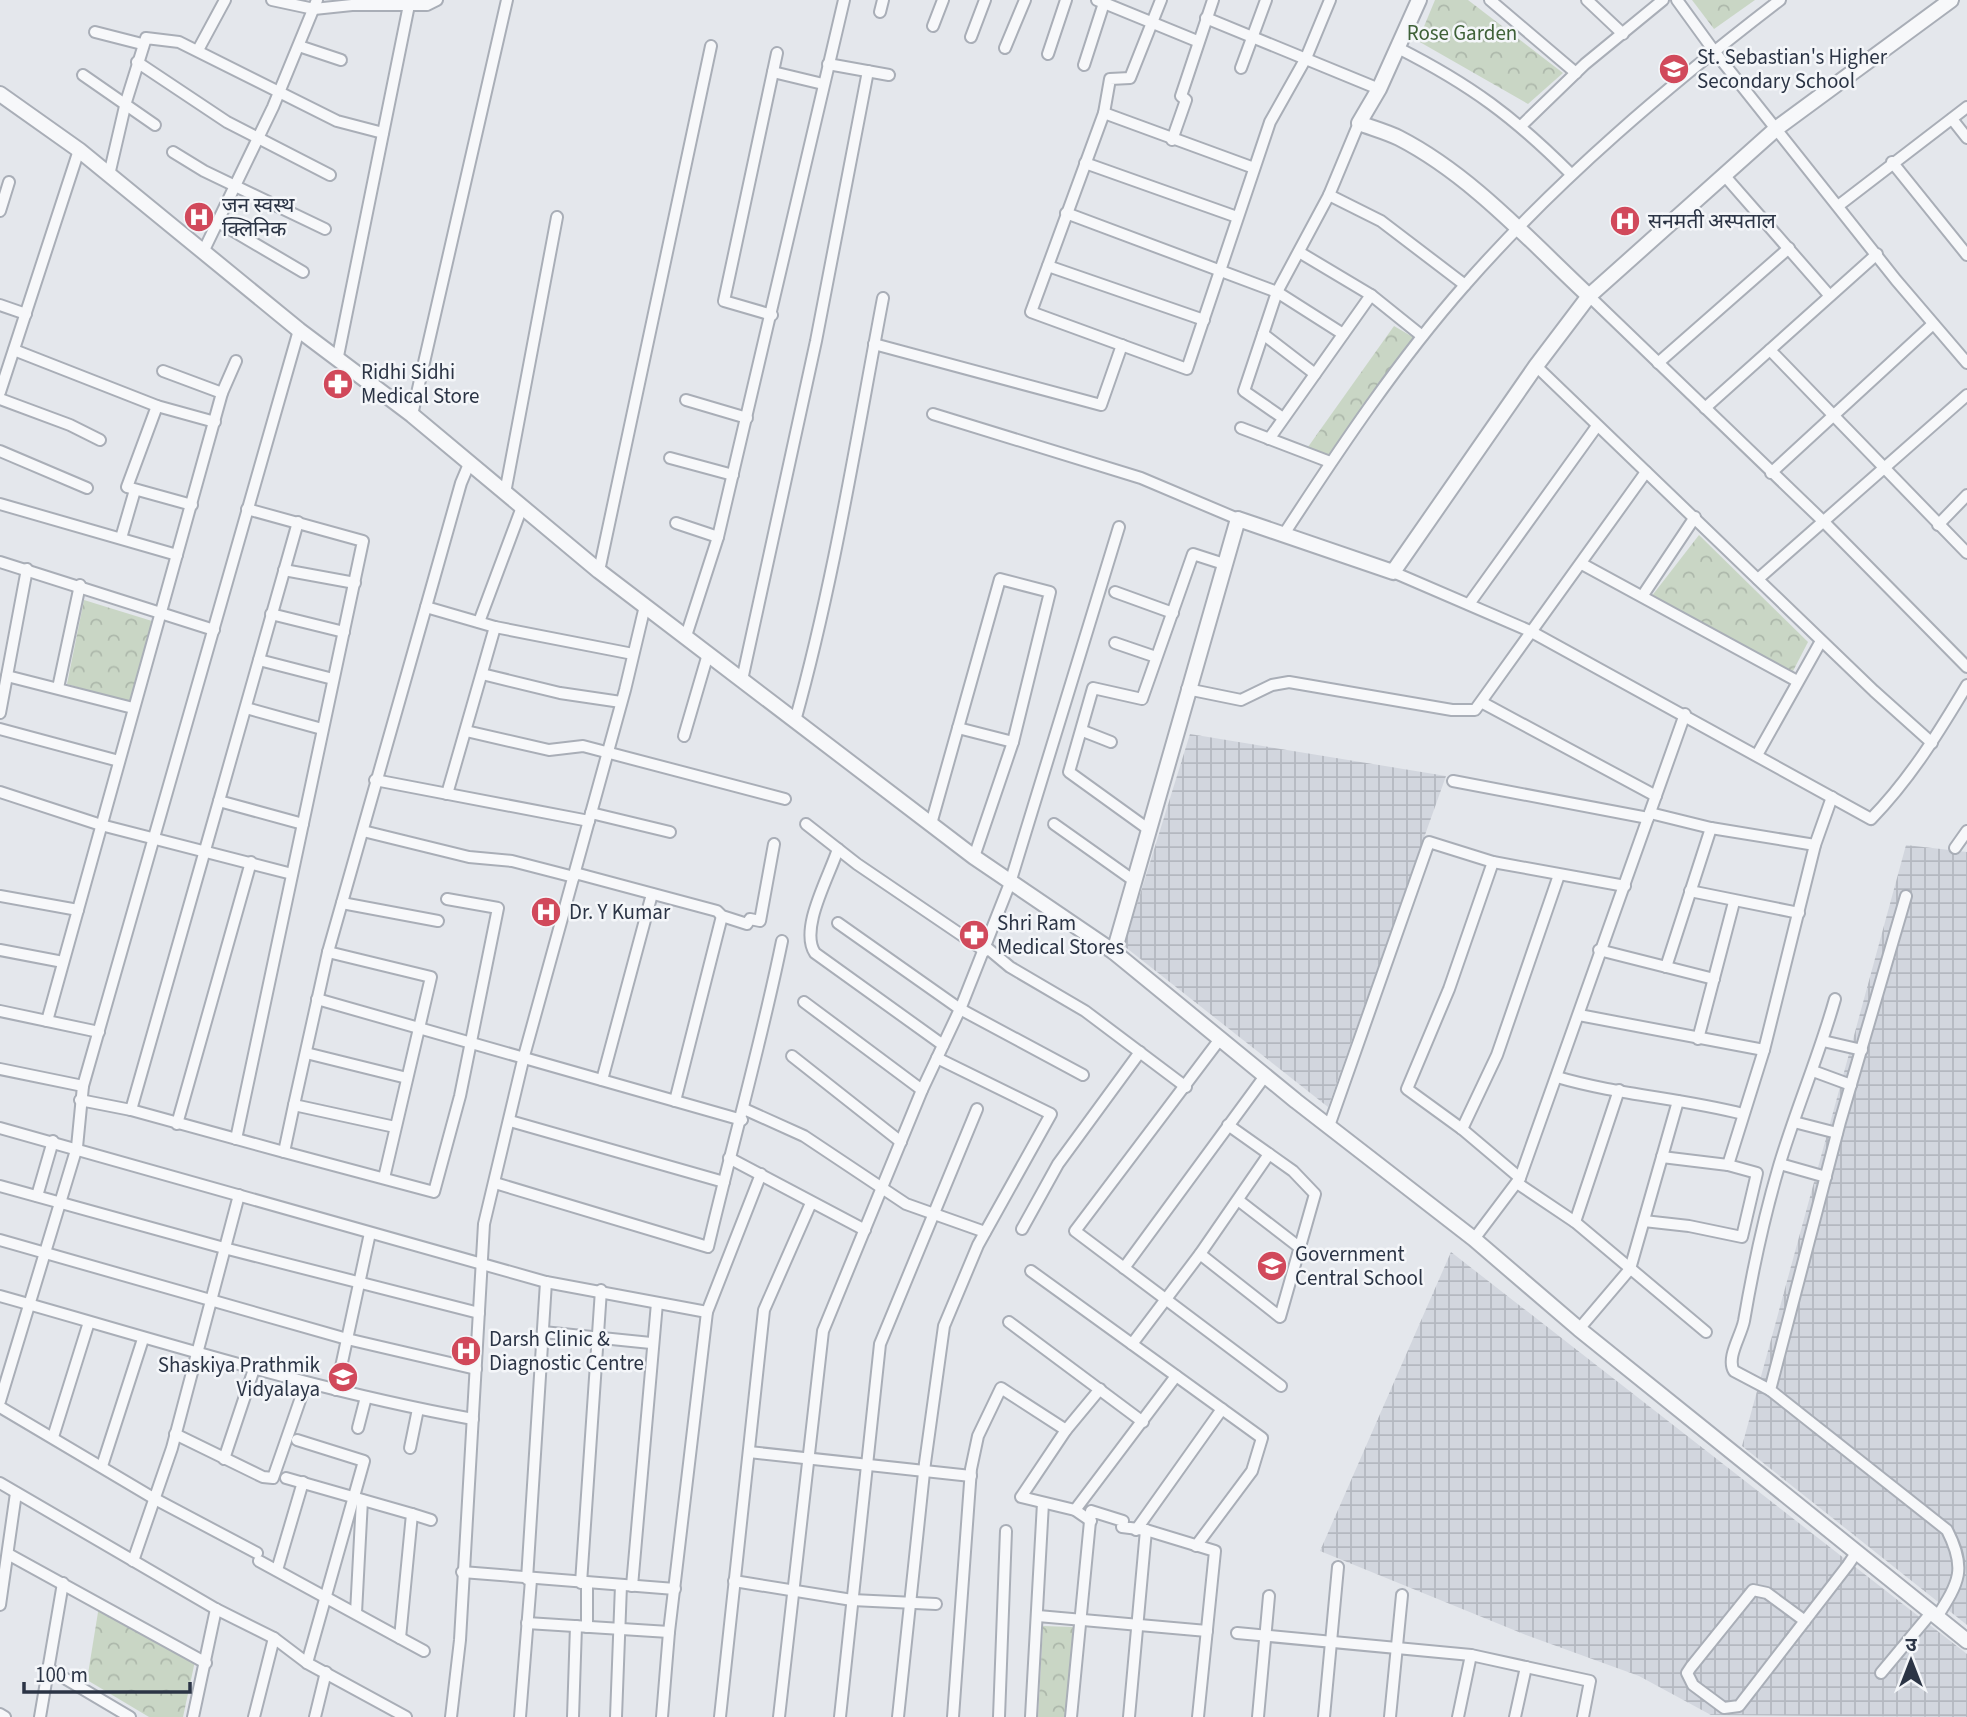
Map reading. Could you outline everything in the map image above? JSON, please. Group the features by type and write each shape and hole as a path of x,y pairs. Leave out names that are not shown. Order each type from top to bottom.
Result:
{"street":[{"path":"198,50 225,0"},
{"path":"272,0 315,4 352,2 427,5 437,0"},
{"path":"412,415 507,0"},
{"path":"686,636 718,537 844,0"},
{"path":"880,12 883,0"},
{"path":"933,26 943,0"},
{"path":"971,37 985,0"},
{"path":"1005,48 1025,0"},
{"path":"1048,54 1066,0"},
{"path":"1160,0 1130,78 1110,79 1104,113 1031,312 1188,369 1270,122 1306,58 1330,0"},
{"path":"1172,140 1186,100 1181,96 1197,41 1213,0"},
{"path":"1241,68 1266,0"},
{"path":"1283,418 1244,391 1278,292 1329,195 1359,122 1379,89 1419,0"},
{"path":"1490,0 1576,73"},
{"path":"1587,0 1623,34"},
{"path":"1522,125 1576,73 1663,0"},
{"path":"1677,0 1714,51 1967,363"},
{"path":"1284,534 1422,336 1517,229 1571,174 1714,51 1780,0"},
{"path":"1393,572 1536,366 1589,296 1777,128 1951,0"},
{"path":"1084,65 1101,2 1197,41"},
{"path":"338,356 409,3"},
{"path":"204,250 280,92 315,4"},
{"path":"1206,18 1379,89"},
{"path":"95,32 142,44"},
{"path":"108,175 125,102 146,38 179,42 337,121 383,133"},
{"path":"299,46 341,60"},
{"path":"599,571 711,46"},
{"path":"1398,48 1468,85 1522,125 1571,174"},
{"path":"772,315 724,301 777,53"},
{"path":"137,62 157,74 186,98 330,175"},
{"path":"828,64 889,75"},
{"path":"742,680 816,341 867,71"},
{"path":"773,72 823,84"},
{"path":"83,75 155,125"},
{"path":"0,94 79,150 299,330 338,356 599,571 974,857 1114,952 1265,1076 1474,1239 1579,1329 1967,1641"},
{"path":"1838,206 1967,107"},
{"path":"1104,113 1254,168"},
{"path":"1952,119 1967,138"},
{"path":"1359,122 1399,138 1441,165 1517,229 1824,522 1967,667"},
{"path":"0,393 79,150"},
{"path":"173,152 325,229"},
{"path":"1892,162 1967,255"},
{"path":"1085,163 1237,217"},
{"path":"1724,175 1829,295"},
{"path":"0,211 9,183"},
{"path":"1329,195 1381,220 1465,285"},
{"path":"1066,213 1278,292 1343,334"},
{"path":"505,493 557,217"},
{"path":"218,222 303,272"},
{"path":"1658,363 1789,248"},
{"path":"1299,252 1371,295 1422,336"},
{"path":"1705,408 1877,254"},
{"path":"1048,266 1204,320"},
{"path":"1269,439 1371,295"},
{"path":"795,721 820,633 883,298"},
{"path":"0,305 26,314"},
{"path":"1771,473 1832,414 1933,324"},
{"path":"299,330 83,1086 77,1147 58,1202 47,1253 0,1404 155,1499 424,1651"},
{"path":"1263,334 1315,374"},
{"path":"874,344 1101,405 1122,345"},
{"path":"14,349 157,406 215,422"},
{"path":"1770,350 1967,553"},
{"path":"47,1021 222,393 236,361"},
{"path":"1536,366 1821,641 1933,743"},
{"path":"163,371 222,393"},
{"path":"1758,579 1967,395"},
{"path":"0,399 70,425 100,440"},
{"path":"686,400 747,418"},
{"path":"157,406 127,487 192,505"},
{"path":"933,414 1141,478 1238,519 1393,572 1469,604 1530,631 1685,714 1871,819 1892,798 1933,743 1967,685"},
{"path":"1469,604 1597,426"},
{"path":"1241,428 1331,463"},
{"path":"0,451 87,488"},
{"path":"670,458 733,474"},
{"path":"284,1152 328,952 375,780 461,483 469,464"},
{"path":"1187,689 1241,700 1272,685 1289,682 1467,712 1475,710 1483,703 1530,631 1582,564 1646,472"},
{"path":"121,538 135,490"},
{"path":"1938,525 1967,495"},
{"path":"0,504 177,555"},
{"path":"479,622 522,507"},
{"path":"236,1139 363,541 247,509"},
{"path":"1643,595 1695,517"},
{"path":"1114,952 1187,689 1238,519"},
{"path":"131,1110 298,522"},
{"path":"676,523 718,537"},
{"path":"779,1717 823,1331 922,1090 960,1009 1010,883 1119,527"},
{"path":"1148,829 1069,772 1083,731 1093,688 1142,699 1193,554 1224,564"},
{"path":"0,562 162,611 214,630"},
{"path":"1582,564 1797,681"},
{"path":"0,713 27,569"},
{"path":"284,569 355,583"},
{"path":"931,824 1000,579 1050,592 1013,742 974,857"},
{"path":"58,688 80,585"},
{"path":"1115,592 1173,613"},
{"path":"451,1717 456,1688 484,1224 524,1056 608,752 645,606"},
{"path":"426,607 495,627 633,654"},
{"path":"271,614 344,632"},
{"path":"447,794 495,627"},
{"path":"1757,755 1821,641"},
{"path":"1115,643 1156,657"},
{"path":"684,736 708,654"},
{"path":"260,660 333,679"},
{"path":"482,674 560,693 621,702"},
{"path":"7,676 133,708"},
{"path":"1483,703 1656,796"},
{"path":"246,708 322,729"},
{"path":"1474,1239 1519,1180 1685,714"},
{"path":"958,728 1013,742"},
{"path":"0,729 119,761"},
{"path":"466,731 550,751 577,745 785,799"},
{"path":"1083,731 1111,742"},
{"path":"375,780 670,832"},
{"path":"1453,781 1815,845"},
{"path":"0,792 153,840 205,850 292,874"},
{"path":"1728,1165 1764,1050 1815,845 1832,797"},
{"path":"219,801 303,824"},
{"path":"806,824 838,849 1010,967 1085,1011 1186,1087"},
{"path":"1054,824 1133,880"},
{"path":"1666,967 1711,828"},
{"path":"363,831 469,857 512,861 574,875 717,911 722,916 747,923 750,919 760,920 774,844"},
{"path":"1955,848 1967,831"},
{"path":"1329,1126 1429,842 1493,862 1625,886"},
{"path":"838,849 809,926 808,943 815,953 943,1045"},
{"path":"177,1124 251,862"},
{"path":"1493,862 1449,989 1407,1089 1462,1129 1519,1180 1575,1222 1706,1332"},
{"path":"1462,1129 1497,1055 1559,875"},
{"path":"1690,891 1799,913"},
{"path":"602,1080 652,894"},
{"path":"0,896 78,910"},
{"path":"1770,1390 1837,1133 1906,896"},
{"path":"80,1100 131,1110 434,1192 460,1096 498,908 447,899"},
{"path":"1698,1039 1734,902"},
{"path":"342,903 439,921"},
{"path":"676,1101 722,916"},
{"path":"838,923 960,1009 1083,1074"},
{"path":"495,1183 708,1247 729,1158 743,1114 782,941"},
{"path":"0,950 63,962"},
{"path":"1599,950 1714,979"},
{"path":"328,952 431,976 384,1178"},
{"path":"317,999 417,1030 524,1056 676,1101 743,1114 804,1136 906,1204 985,1232"},
{"path":"1835,999 1824,1041 1780,1164 1750,1273 1743,1322 1730,1362 1734,1371 1770,1390 1947,1530 1961,1551 1961,1578 1934,1615 1881,1673"},
{"path":"804,1002 922,1090"},
{"path":"0,1011 99,1032"},
{"path":"1578,1015 1764,1050"},
{"path":"1220,1039 1075,1231 1281,1386"},
{"path":"1824,1041 1862,1050"},
{"path":"1022,1229 1058,1164 1140,1052"},
{"path":"306,1054 407,1078"},
{"path":"792,1056 901,1142"},
{"path":"898,1717 924,1469 944,1326 985,1232 1051,1114 937,1058"},
{"path":"0,1069 83,1086"},
{"path":"1813,1071 1851,1085"},
{"path":"1124,1268 1265,1076"},
{"path":"1557,1077 1588,1087 1694,1101 1742,1114"},
{"path":"1575,1222 1619,1090"},
{"path":"1579,1329 1630,1269 1678,1101"},
{"path":"295,1105 395,1127"},
{"path":"840,1717 865,1464 880,1344 976,1110"},
{"path":"510,1121 724,1182"},
{"path":"1794,1122 1837,1133"},
{"path":"1200,1254 1280,1317 1315,1194 1293,1171 1228,1125"},
{"path":"0,1128 77,1147 546,1282 601,1290 707,1312"},
{"path":"37,1196 52,1141"},
{"path":"1132,1344 1200,1254 1269,1154"},
{"path":"1644,1221 1689,1226 1742,1237 1757,1173 1728,1165 1662,1157"},
{"path":"729,1158 865,1230"},
{"path":"1780,1164 1826,1177"},
{"path":"662,1717 669,1632 707,1312 761,1174"},
{"path":"0,1186 358,1284 479,1313"},
{"path":"134,1561 176,1434 239,1195"},
{"path":"1238,1200 1299,1247"},
{"path":"724,1717 734,1581 764,1310 811,1203"},
{"path":"336,1390 370,1233"},
{"path":"0,1240 347,1339 476,1369"},
{"path":"1031,1271 1262,1438 1252,1471 1196,1546"},
{"path":"520,1717 546,1282"},
{"path":"573,1717 582,1626 596,1338 601,1290"},
{"path":"0,1296 143,1339 306,1383 473,1419"},
{"path":"616,1717 620,1629 627,1586 657,1303"},
{"path":"52,1437 89,1322"},
{"path":"1009,1322 1143,1422"},
{"path":"543,1332 651,1343"},
{"path":"102,1466 143,1339"},
{"path":"224,1459 254,1369"},
{"path":"1075,1510 1176,1376"},
{"path":"176,1434 263,1477 272,1478 276,1475 306,1383"},
{"path":"953,1717 971,1476 978,1436 1001,1388 1066,1430"},
{"path":"1091,1521 1075,1510 1021,1497 1066,1430 1100,1389"},
{"path":"358,1428 366,1397"},
{"path":"410,1448 418,1409"},
{"path":"1129,1717 1139,1625 1141,1530 1222,1409"},
{"path":"297,1440 363,1461 358,1498 355,1613"},
{"path":"749,1452 971,1476"},
{"path":"286,1478 431,1520"},
{"path":"277,1570 303,1482"},
{"path":"0,1483 216,1609 274,1638 307,1663 406,1717"},
{"path":"0,1605 16,1493"},
{"path":"307,1663 325,1597 358,1498"},
{"path":"1031,1717 1043,1503"},
{"path":"1071,1717 1091,1511 1123,1521 1122,1527 1214,1551 1198,1717"},
{"path":"400,1638 412,1514"},
{"path":"999,1717 1006,1531"},
{"path":"1805,1621 1767,1593 1753,1590 1687,1672 1689,1682 1724,1708 1735,1708 1805,1621 1856,1553"},
{"path":"8,1554 206,1663"},
{"path":"1324,1717 1338,1567"},
{"path":"462,1572 676,1589"},
{"path":"734,1581 852,1600 936,1604"},
{"path":"40,1717 63,1583"},
{"path":"1390,1717 1402,1595"},
{"path":"1258,1717 1269,1596"},
{"path":"193,1717 216,1609"},
{"path":"1038,1616 1207,1631"},
{"path":"527,1623 669,1632"},
{"path":"1237,1633 1471,1655 1590,1681 1583,1717"},
{"path":"254,1717 274,1638"},
{"path":"1458,1717 1471,1655"},
{"path":"1515,1717 1526,1667"},
{"path":"49,1669 130,1717"},
{"path":"315,1717 326,1672"},
{"path":"380,1717 382,1703"},
{"path":"0,1714 5,1717"}],"shaded area":[{"path":"1190,734 1446,776 1328,1107 1124,946"},
{"path":"1906,845 1967,852 1967,1625 1742,1446"},
{"path":"1451,1252 1967,1654 1967,1717 1711,1715 1639,1676 1526,1635 1320,1551"}],"green space":[{"name":"Rose Garden","path":"1435,0 1468,0 1563,73 1528,104 1418,41"},
{"path":"1692,0 1755,0 1714,29"},
{"path":"1394,326 1418,340 1330,457 1308,447"},
{"path":"1699,535 1808,642 1791,675 1651,597"},
{"path":"84,600 152,621 130,703 67,684"},
{"path":"99,1606 195,1661 183,1717 149,1717 87,1680"},
{"path":"1043,1626 1073,1627 1068,1717 1038,1717"}],"place":[{"name":"St. Sebastian's Higher Secondary School","path":"1674,69"},
{"name":"जन स्वस्थ क्लिनिक","path":"199,217"},
{"name":"सनमती अस्पताल","path":"1625,221"},
{"name":"Ridhi Sidhi Medical Store","path":"338,384"},
{"name":"Dr. Y Kumar","path":"546,912"},
{"name":"Shri Ram Medical Stores","path":"974,935"},
{"name":"Government Central School","path":"1272,1266"},
{"name":"Darsh Clinic & Diagnostic Centre","path":"466,1351"},
{"name":"Shaskiya Prathmik Vidyalaya","path":"343,1377"}]}
